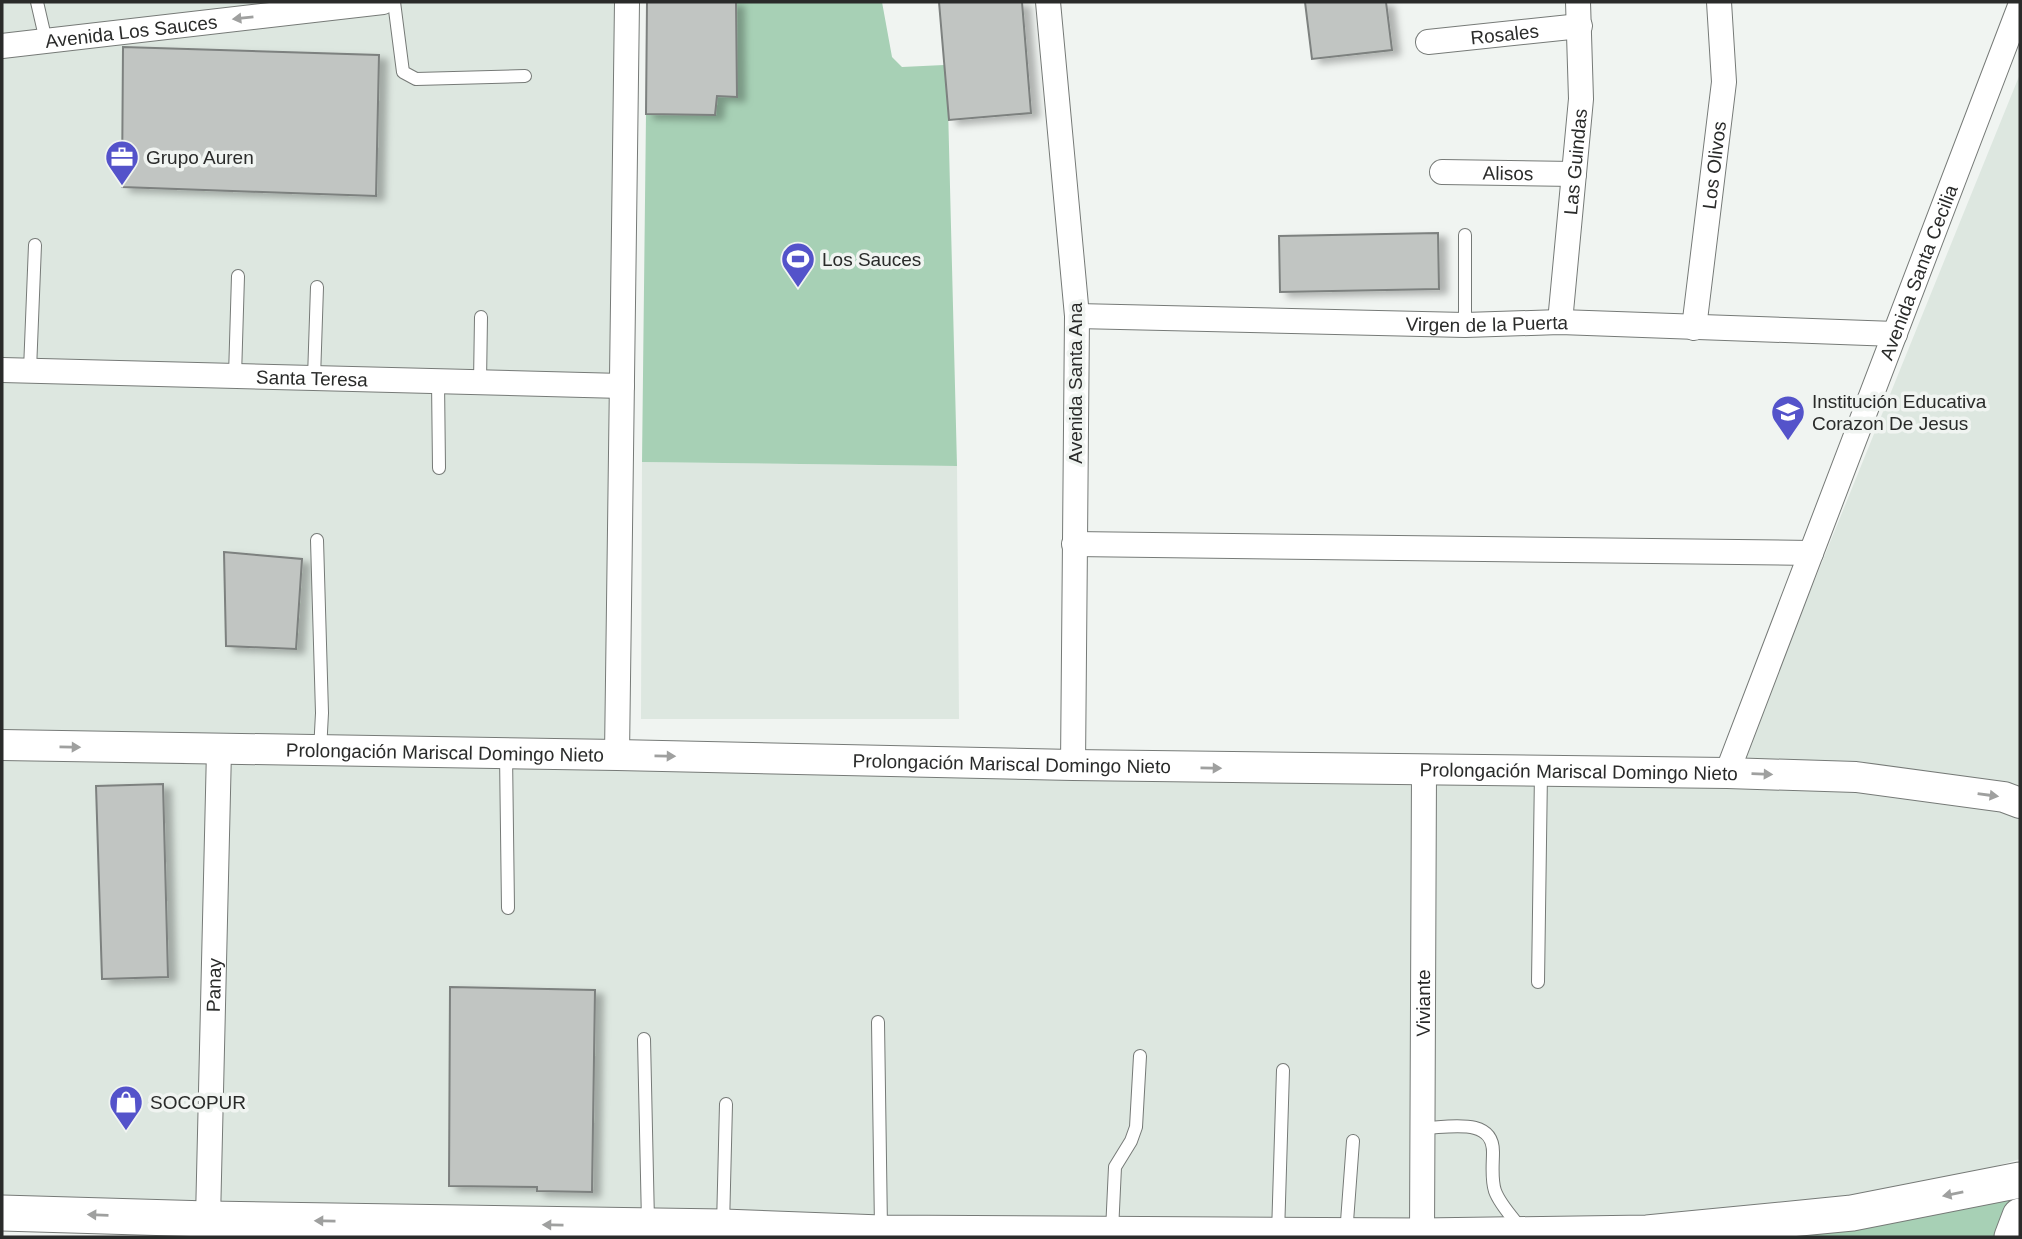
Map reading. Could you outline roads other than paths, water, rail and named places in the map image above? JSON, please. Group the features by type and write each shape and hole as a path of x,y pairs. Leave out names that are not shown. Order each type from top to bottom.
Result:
{"main road":[{"path":"2,1213 723,1227 881,1233 1422,1236 1647,1233 1852,1213 2020,1180"},
{"path":"2012,1237 2020,1216"}],"street":[{"name":"Avenida Los Sauces","path":"2,46 46,41 188,13 383,2"},
{"path":"617,755 627,2"},
{"name":"Avenida Santa Ana","path":"1048,2 1077,316 1073,765"},
{"name":"Los Olivos","path":"1694,328 1724,82 1719,2"},
{"name":"Avenida Santa Cecilia","path":"1727,774 2020,6"},
{"name":"Rosales","path":"1428,42 1579,14"},
{"name":"Las Guindas","path":"1560,322 1581,99 1579,14"},
{"name":"Alisos","path":"1442,172 1574,174"},
{"name":"Virgen de la Puerta","path":"1077,316 1465,325 1560,322 1895,334"},
{"name":"Santa Teresa","path":"2,370 622,386"},
{"path":"1074,544 1811,553"},
{"name":"Prolongación Mariscal Domingo Nieto","path":"2,745 1856,777 2004,797 2020,803"},
{"name":"Panay","path":"208,1219 219,750"},
{"name":"Viviante","path":"1422,1236 1424,771"}],"lane":[{"path":"37,2 46,41"},
{"path":"394,2 402,72 416,79 525,76"},
{"path":"1465,235 1465,325"},
{"path":"30,370 34,245"},
{"path":"235,376 238,276"},
{"path":"314,378 317,287"},
{"path":"480,382 481,317"},
{"path":"438,381 439,468"},
{"path":"317,540 320,751"},
{"path":"506,753 508,908"},
{"path":"1538,982 1541,772"},
{"path":"878,1022 881,1233"},
{"path":"644,1039 648,1226"},
{"path":"1112,1235 1115,1167 1136,1127 1140,1056"},
{"path":"1278,1235 1283,1070"},
{"path":"723,1227 726,1104"},
{"path":"1422,1128 1476,1127 1487,1132 1493,1143 1493,1188 1498,1199 1525,1234"},
{"path":"1346,1235 1353,1141"}],"place":[{"name":"Grupo Auren","path":"122,187"},
{"name":"Los Sauces","path":"798,289"},
{"name":"Institución Educativa Corazon De Jesus","path":"1788,442"},
{"name":"SOCOPUR","path":"126,1132"}]}
